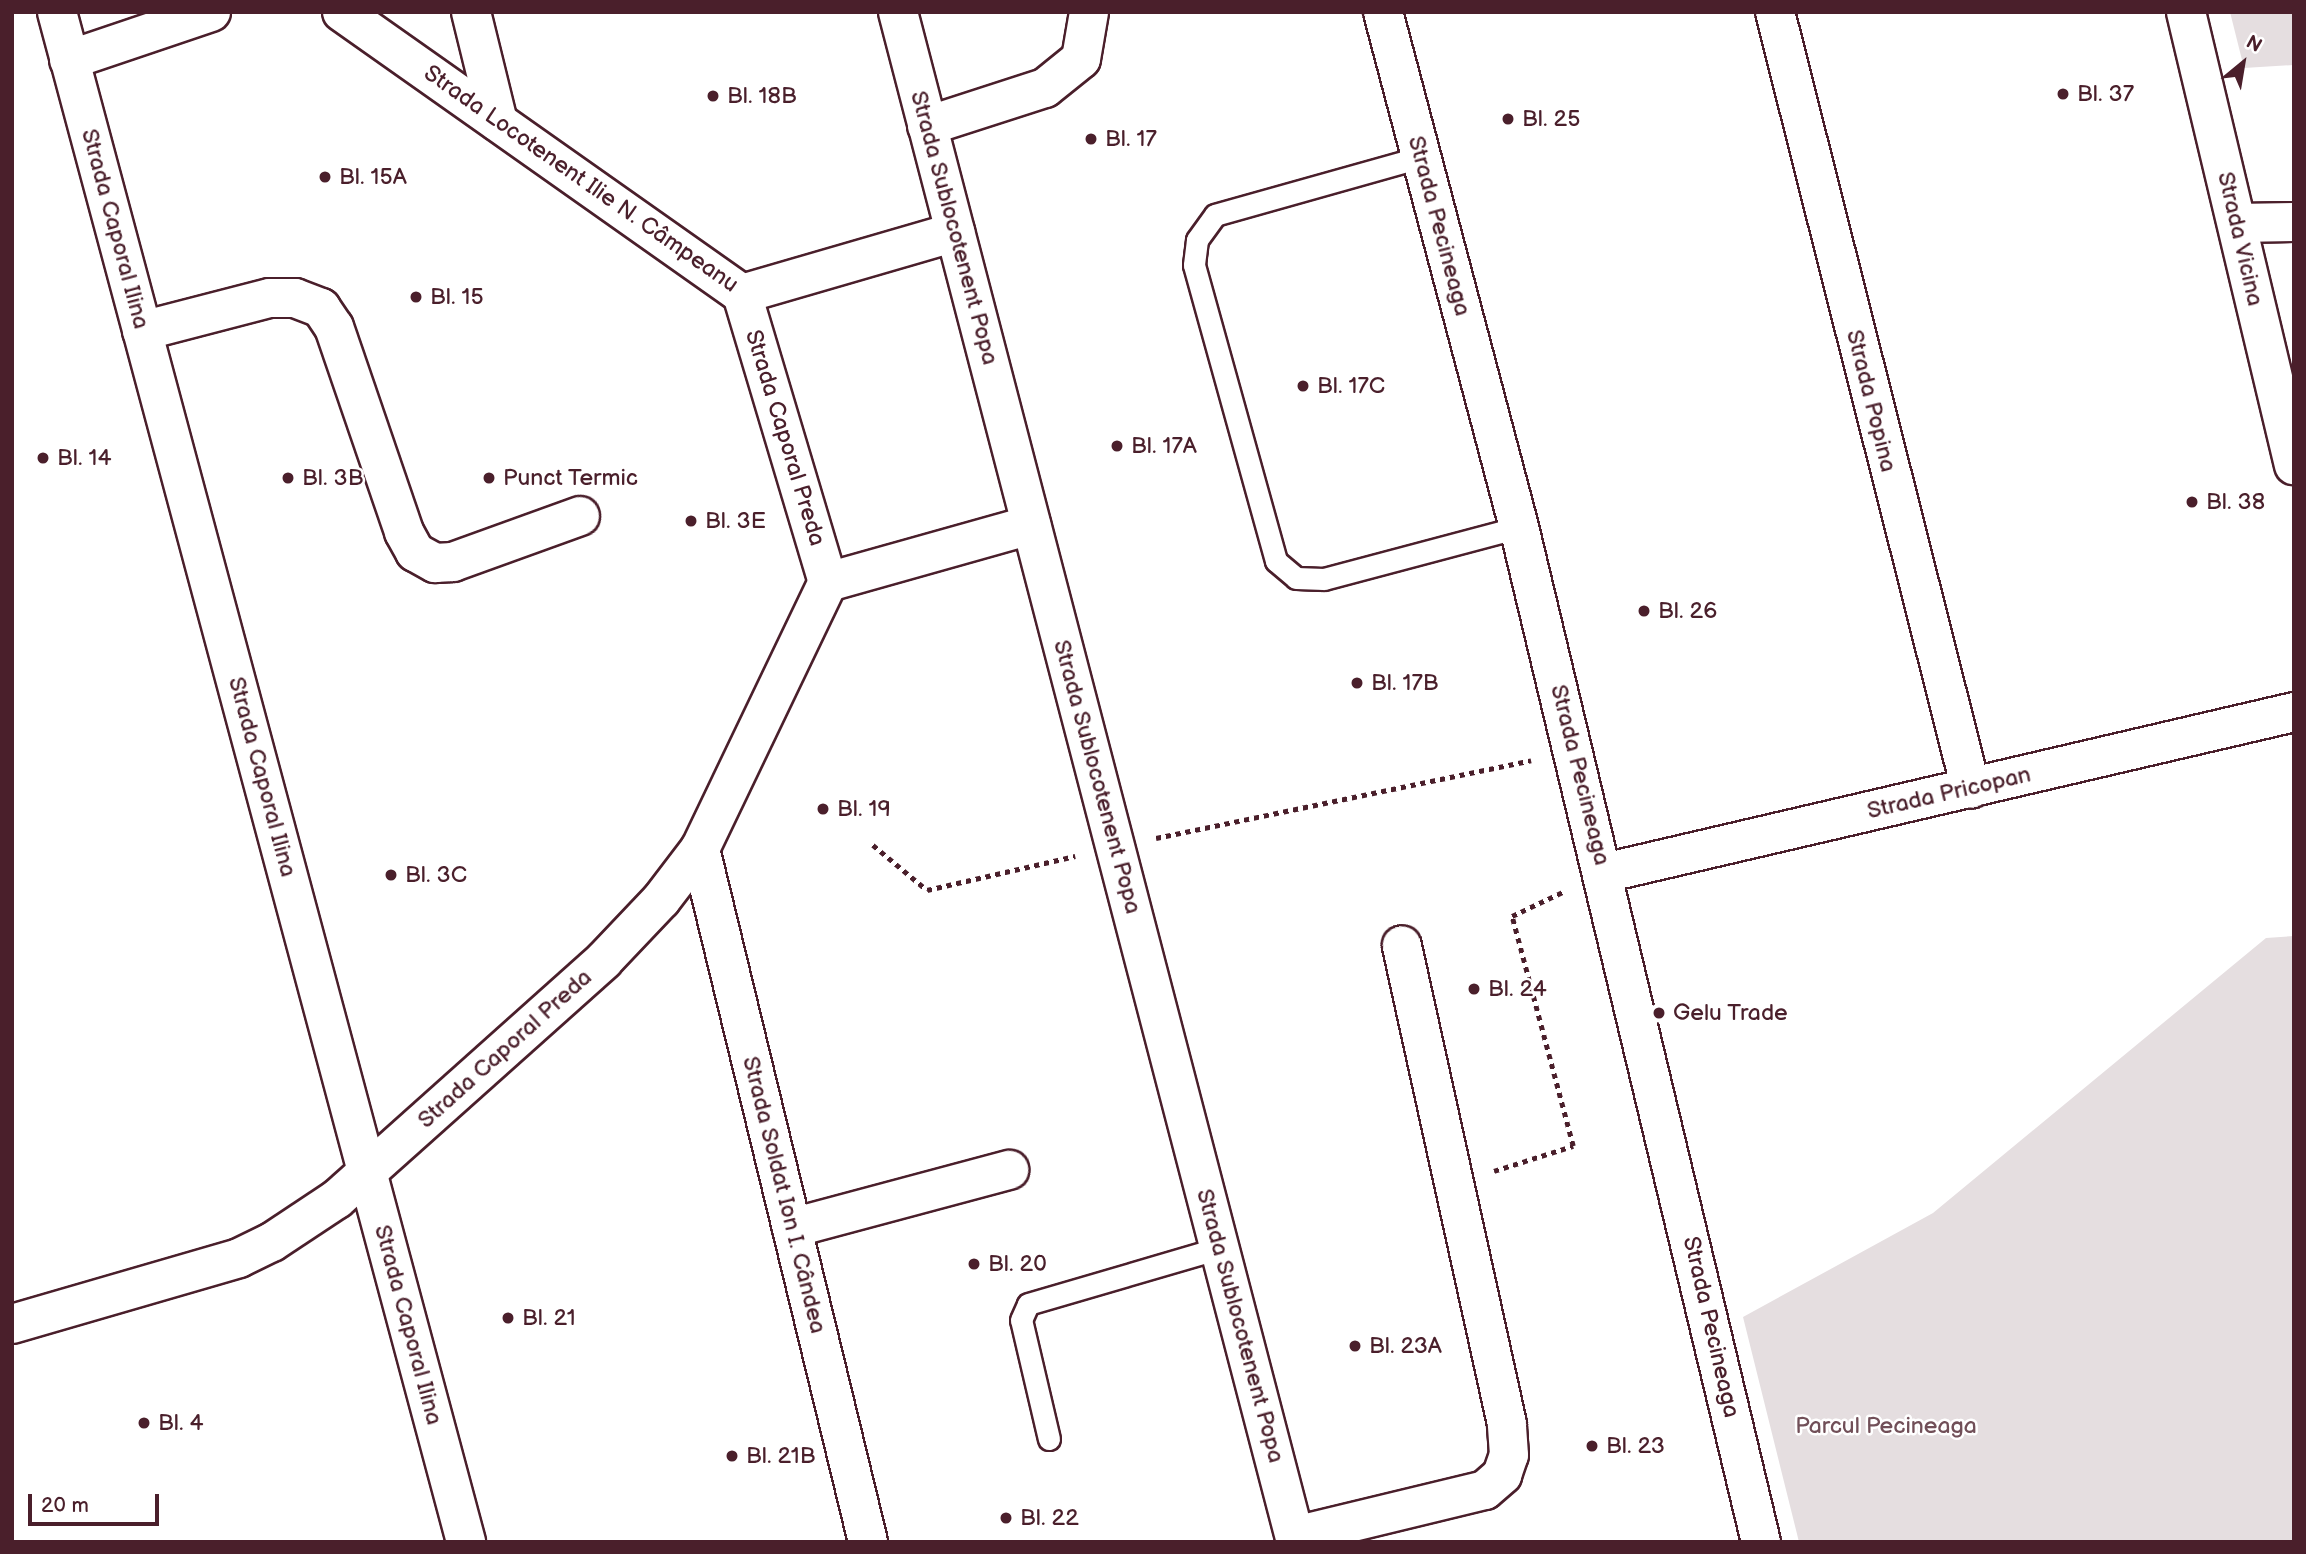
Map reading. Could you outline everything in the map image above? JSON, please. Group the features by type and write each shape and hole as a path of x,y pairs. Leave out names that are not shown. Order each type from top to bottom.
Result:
{"street":[{"name":"Strada Caporal Ilina","path":"57,12 466,1542"},
{"path":"69,60 211,12"},
{"name":"Strada Locotenent Ilie N. Câmpeanu","path":"342,12 742,293 955,233"},
{"path":"471,12 498,122"},
{"name":"Strada Sublocotenent Popa","path":"898,12 1295,1539"},
{"path":"928,126 1045,88 1081,60 1089,12"},
{"name":"Strada Pecineaga","path":"1384,12 1519,527 1604,873 1761,1542"},
{"name":"Strada Popina","path":"1776,12 1971,789"},
{"name":"Strada Vicina","path":"2186,12 2294,465"},
{"path":"2236,223 2294,222"},
{"name":"Strada Caporal Preda","path":"12,1324 239,1258 315,1216 604,960 661,900 700,849 828,582 742,293"},
{"path":"142,331 270,298 295,298 321,308 334,327 404,532 415,552 435,563 453,562 580,516"},
{"path":"828,582 1031,525"},
{"name":"Strada Pricopan","path":"1604,873 2294,712"},
{"name":"Strada Soldat Ion I. Cândea","path":"700,849 868,1542"},
{"path":"1295,1539 1485,1490 1502,1475 1509,1455 1507,1424 1402,945"},
{"path":"792,1228 1009,1170"}],"lane":[{"path":"1421,157 1215,215 1197,240 1194,265 1276,561 1296,578 1324,579 1519,527"},
{"path":"1049,1439 1021,1320 1028,1304 1219,1248"}],"path":[{"path":"873,845 928,891 1115,847 1574,751"},
{"path":"1454,1184 1573,1146 1512,916 1604,873"}],"green space":[{"path":"2230,12 2294,12 2294,65 2244,68"},
{"name":"Parcul Pecineaga","path":"2294,936 2294,1542 1799,1542 1743,1317 1933,1213 2266,938"}],"place":[{"name":"Bl. 37","path":"2063,94"},
{"name":"Bl. 18B","path":"713,96"},
{"name":"Bl. 25","path":"1508,119"},
{"name":"Bl. 17","path":"1091,139"},
{"name":"Bl. 15A","path":"325,177"},
{"name":"Bl. 15","path":"416,297"},
{"name":"Bl. 17C","path":"1303,386"},
{"name":"Bl. 17A","path":"1117,446"},
{"name":"Bl. 14","path":"43,458"},
{"name":"Bl. 3B","path":"288,478"},
{"name":"Punct Termic","path":"489,478"},
{"name":"Bl. 38","path":"2192,502"},
{"name":"Bl. 3E","path":"691,521"},
{"name":"Bl. 26","path":"1644,611"},
{"name":"Bl. 17B","path":"1357,683"},
{"name":"Bl. 19","path":"823,809"},
{"name":"Bl. 3C","path":"391,875"},
{"name":"Bl. 24","path":"1474,989"},
{"name":"Gelu Trade","path":"1659,1013"},
{"name":"Bl. 20","path":"974,1264"},
{"name":"Bl. 21","path":"508,1318"},
{"name":"Bl. 23A","path":"1355,1346"},
{"name":"Bl. 4","path":"144,1423"},
{"name":"Bl. 23","path":"1592,1446"},
{"name":"Bl. 21B","path":"732,1456"},
{"name":"Bl. 22","path":"1006,1518"}]}
